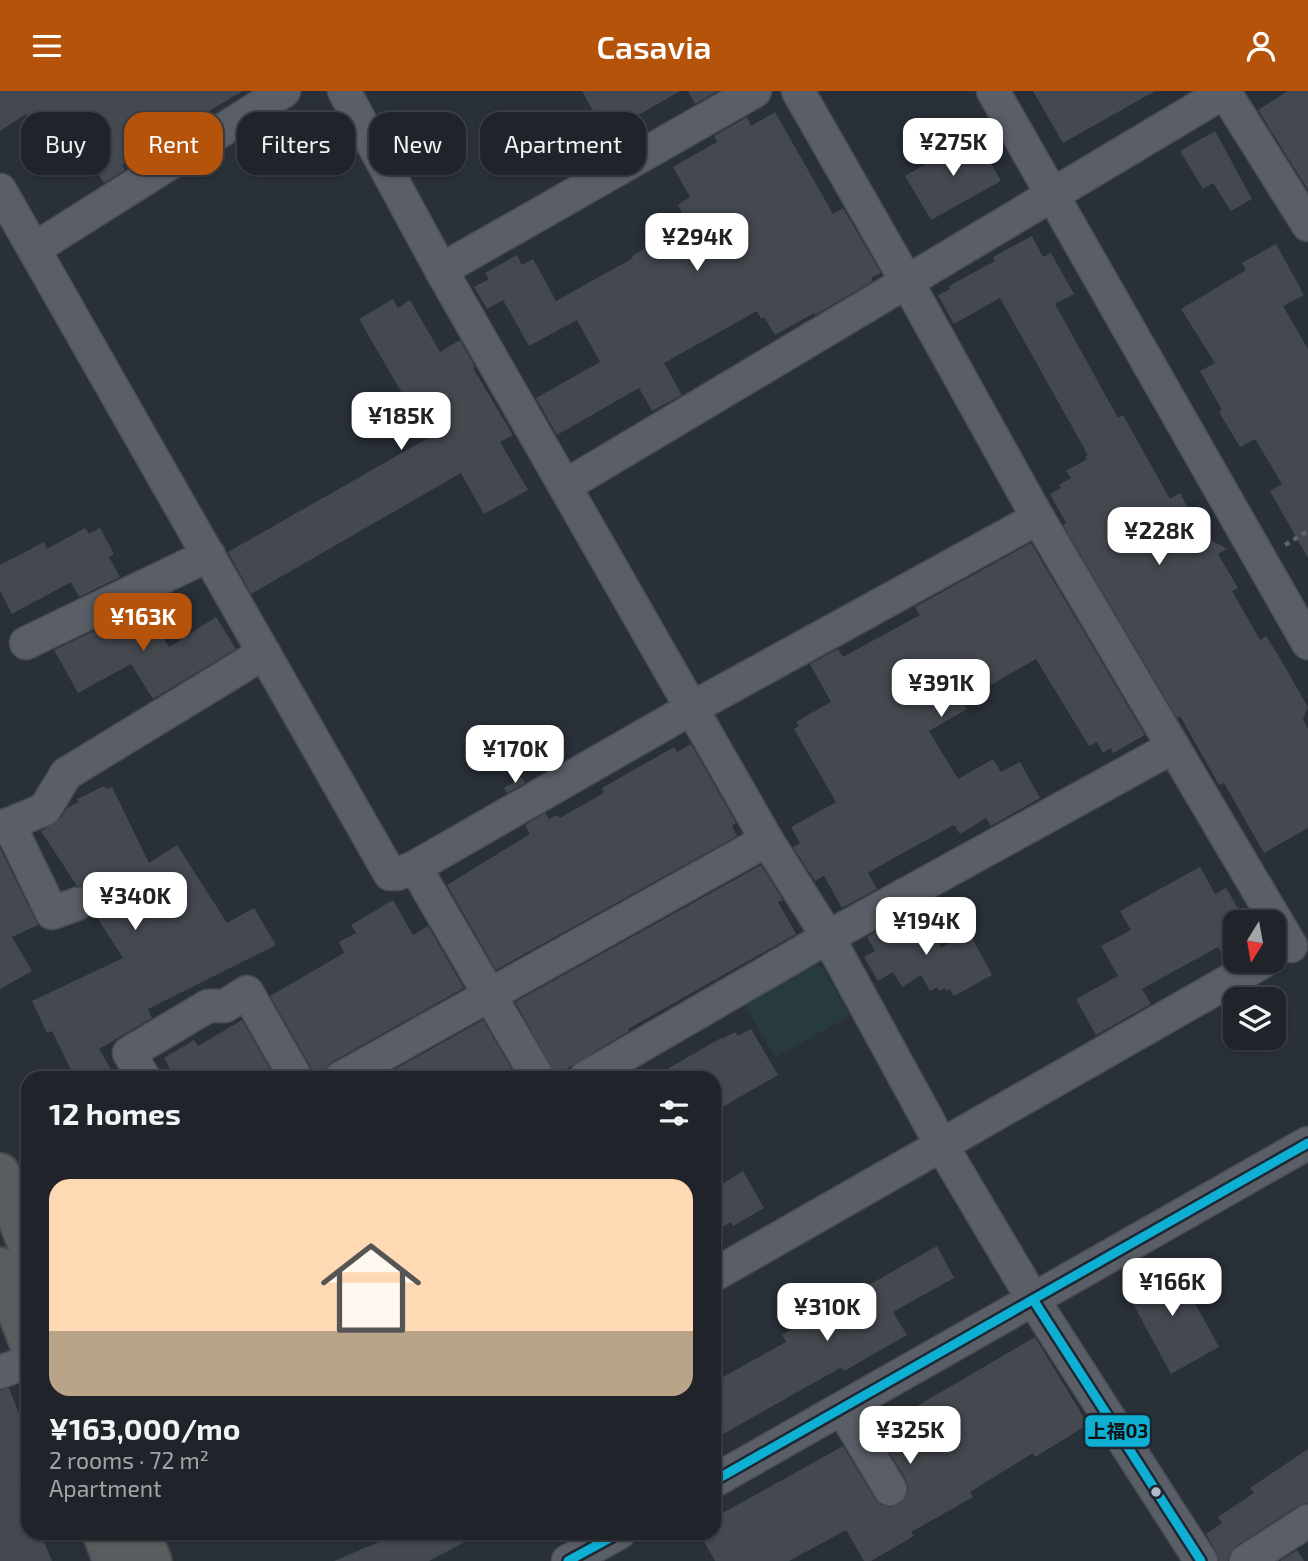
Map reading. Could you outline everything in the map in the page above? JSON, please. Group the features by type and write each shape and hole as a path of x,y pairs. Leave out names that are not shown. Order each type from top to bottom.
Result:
{"highway":[{"path":"0,1173 21,1228"},
{"path":"0,1267 21,1322"},
{"path":"105,1540 113,1561"},
{"path":"144,1540 152,1561"}],"street":[{"path":"34,249 284,91"},
{"path":"344,91 441,270 768,840 828,937 942,1146 1034,1301 1201,1561"},
{"path":"441,270 755,91"},
{"path":"797,91 1038,518 1173,747 1262,910"},
{"path":"993,91 1308,643"},
{"path":"565,486 1225,91 1308,225"},
{"path":"0,190 390,874 415,867 692,708 1038,518"},
{"path":"26,643 209,555"},
{"path":"77,904 52,913 4,826 45,809 66,774 264,653"},
{"path":"597,1071 828,937 1173,747"},
{"path":"353,1071 768,840"},
{"path":"415,867 534,1071"},
{"path":"721,1271 1244,973"},
{"path":"140,1071 129,1053 208,1006 225,1006 247,992 292,1071"},
{"path":"721,1477 1308,1143"},
{"path":"0,1372 21,1364"},
{"path":"843,1410 890,1489"},
{"path":"1246,1561 1308,1521"},
{"path":"568,1561 606,1540"}],"path":[{"path":"1282,547 1308,531"}],"green space":[{"path":"812,964 823,968 850,1016 775,1058 744,1003"}],"building":[{"path":"0,91 243,91 207,112 124,112 124,171 104,183 99,175 110,175 110,112 21,112 21,117 0,131"},
{"path":"582,91 680,91 644,112 594,112"},
{"path":"688,91 718,91 695,104"},
{"path":"1033,91 1155,91 1063,143"},
{"path":"1288,91 1308,91 1308,190 1258,110"},
{"path":"775,112 833,214 843,208 881,273 871,278 873,281 815,315 814,313 775,335 757,311 664,363 682,395 652,411 639,388 557,435 536,398 600,362 577,320 529,346 503,300 487,309 474,287 489,279 485,273 517,255 522,265 533,259 556,301 633,258 632,256 665,237 658,225 682,212 678,205 690,197 673,167 717,142 714,136 747,117 751,126"},
{"path":"1215,131 1252,199 1231,211 1213,183 1203,189 1180,151"},
{"path":"975,136 1001,181 931,220 905,176"},
{"path":"1032,236 1043,257 1051,253 1074,294 1055,304 1118,418 1123,415 1170,499 1180,493 1201,531 1203,530 1207,538 1227,549 1218,554 1238,588 1232,591 1260,640 1266,636 1308,707 1303,719 1308,729 1308,828 1264,853 1224,783 1219,785 1180,716 1177,718 1063,525 1066,523 1050,494 1071,478 1066,471 1087,459 1085,456 1088,455 1000,298 954,324 938,295 995,261 993,257"},
{"path":"1276,244 1304,295 1283,306 1308,349 1308,558 1270,491 1282,484 1255,439 1240,447 1219,412 1222,410 1200,371 1215,363 1181,309 1246,270 1242,263"},
{"path":"393,299 398,308 410,300 440,352 460,340 475,367 473,368 513,435 500,442 528,490 484,514 461,473 251,594 228,552 428,438 359,319"},
{"path":"85,528 89,534 100,528 114,554 109,557 120,577 79,597 71,582 12,614 0,591 0,565 44,542 47,549"},
{"path":"1031,543 1145,735 1113,753 1111,748 1103,753 1097,742 1089,746 1036,659 963,701 967,709 929,731 958,779 993,759 1001,772 1020,762 1040,798 991,826 986,818 960,834 954,825 899,855 868,873 877,889 842,908 824,876 815,881 793,847 800,843 791,827 836,802 794,729 799,726 796,722 831,702 810,664 838,649 843,657 920,615 915,607"},
{"path":"146,606 169,647 216,617 236,649 153,699 131,664 78,693 54,650"},
{"path":"691,744 736,823 732,826 737,836 496,970 447,885 530,834 525,825 545,813 549,819 557,815 560,818 604,793 602,788 674,747 677,752"},
{"path":"522,777 525,783 507,793 504,788"},
{"path":"104,786 106,789 112,787 149,863 177,845 227,923 254,908 276,945 148,1009 152,1018 99,1049 112,1071 72,1071 52,1031 47,1033 32,1001 123,958 93,911 94,897 88,890 77,886 41,831 60,819 67,808 79,802 77,799"},
{"path":"0,848 38,925 12,937 32,971 0,989"},
{"path":"761,865 783,900 778,902 796,934 628,1029 629,1031 563,1071 554,1071 515,1002"},
{"path":"1200,867 1215,894 1226,888 1239,910 1223,910 1223,955 1218,947 1142,989 1151,1004 1096,1035 1076,999 1118,976 1101,946 1131,930 1120,911"},
{"path":"393,900 413,935 428,926 464,988 332,1062 325,1071 312,1071 270,996 344,953 339,942 356,933 351,925"},
{"path":"920,911 941,948 964,934 967,938 971,936 992,975 954,996 950,989 939,991 937,987 930,991 921,975 902,987 893,972 878,981 864,957 875,951 867,937"},
{"path":"242,1020 271,1071 171,1071 164,1058 194,1040 198,1046"},
{"path":"483,1020 513,1071 392,1071"},
{"path":"751,1029 778,1075 721,1108 721,1071 664,1071 721,1038 735,1032 738,1036"},
{"path":"743,1171 764,1208 733,1226 731,1222 721,1228 721,1185"},
{"path":"937,1246 954,1278 893,1312 907,1335 844,1371 842,1367 721,1435 721,1378 786,1342 782,1335"},
{"path":"1173,1263 1219,1347 1171,1374 1125,1289"},
{"path":"1035,1337 1086,1421 1082,1424 1084,1427 1035,1457 1033,1453 970,1492 973,1497 911,1532 914,1536 871,1561 864,1561 846,1530 789,1561 715,1561 703,1540 721,1540 721,1514 843,1446 875,1499 890,1507 900,1504 906,1497 906,1480 876,1430"},
{"path":"9,1388 21,1419 21,1478 18,1479 21,1486 21,1540 43,1540 52,1561 0,1561 0,1390"},
{"path":"1308,1449 1308,1503 1298,1506 1236,1546 1230,1552 1228,1561 1219,1561 1206,1534 1222,1523 1218,1517 1254,1493 1250,1488"},
{"path":"384,1540 469,1540 429,1561 334,1561"},
{"path":"1297,1550 1304,1561 1280,1561"}],"transit line":[{"name":"上福03","path":"721,1477 1308,1143"},
{"name":"上福03","path":"1034,1301 1201,1561"},
{"name":"上福03","path":"568,1561 606,1540"}]}
